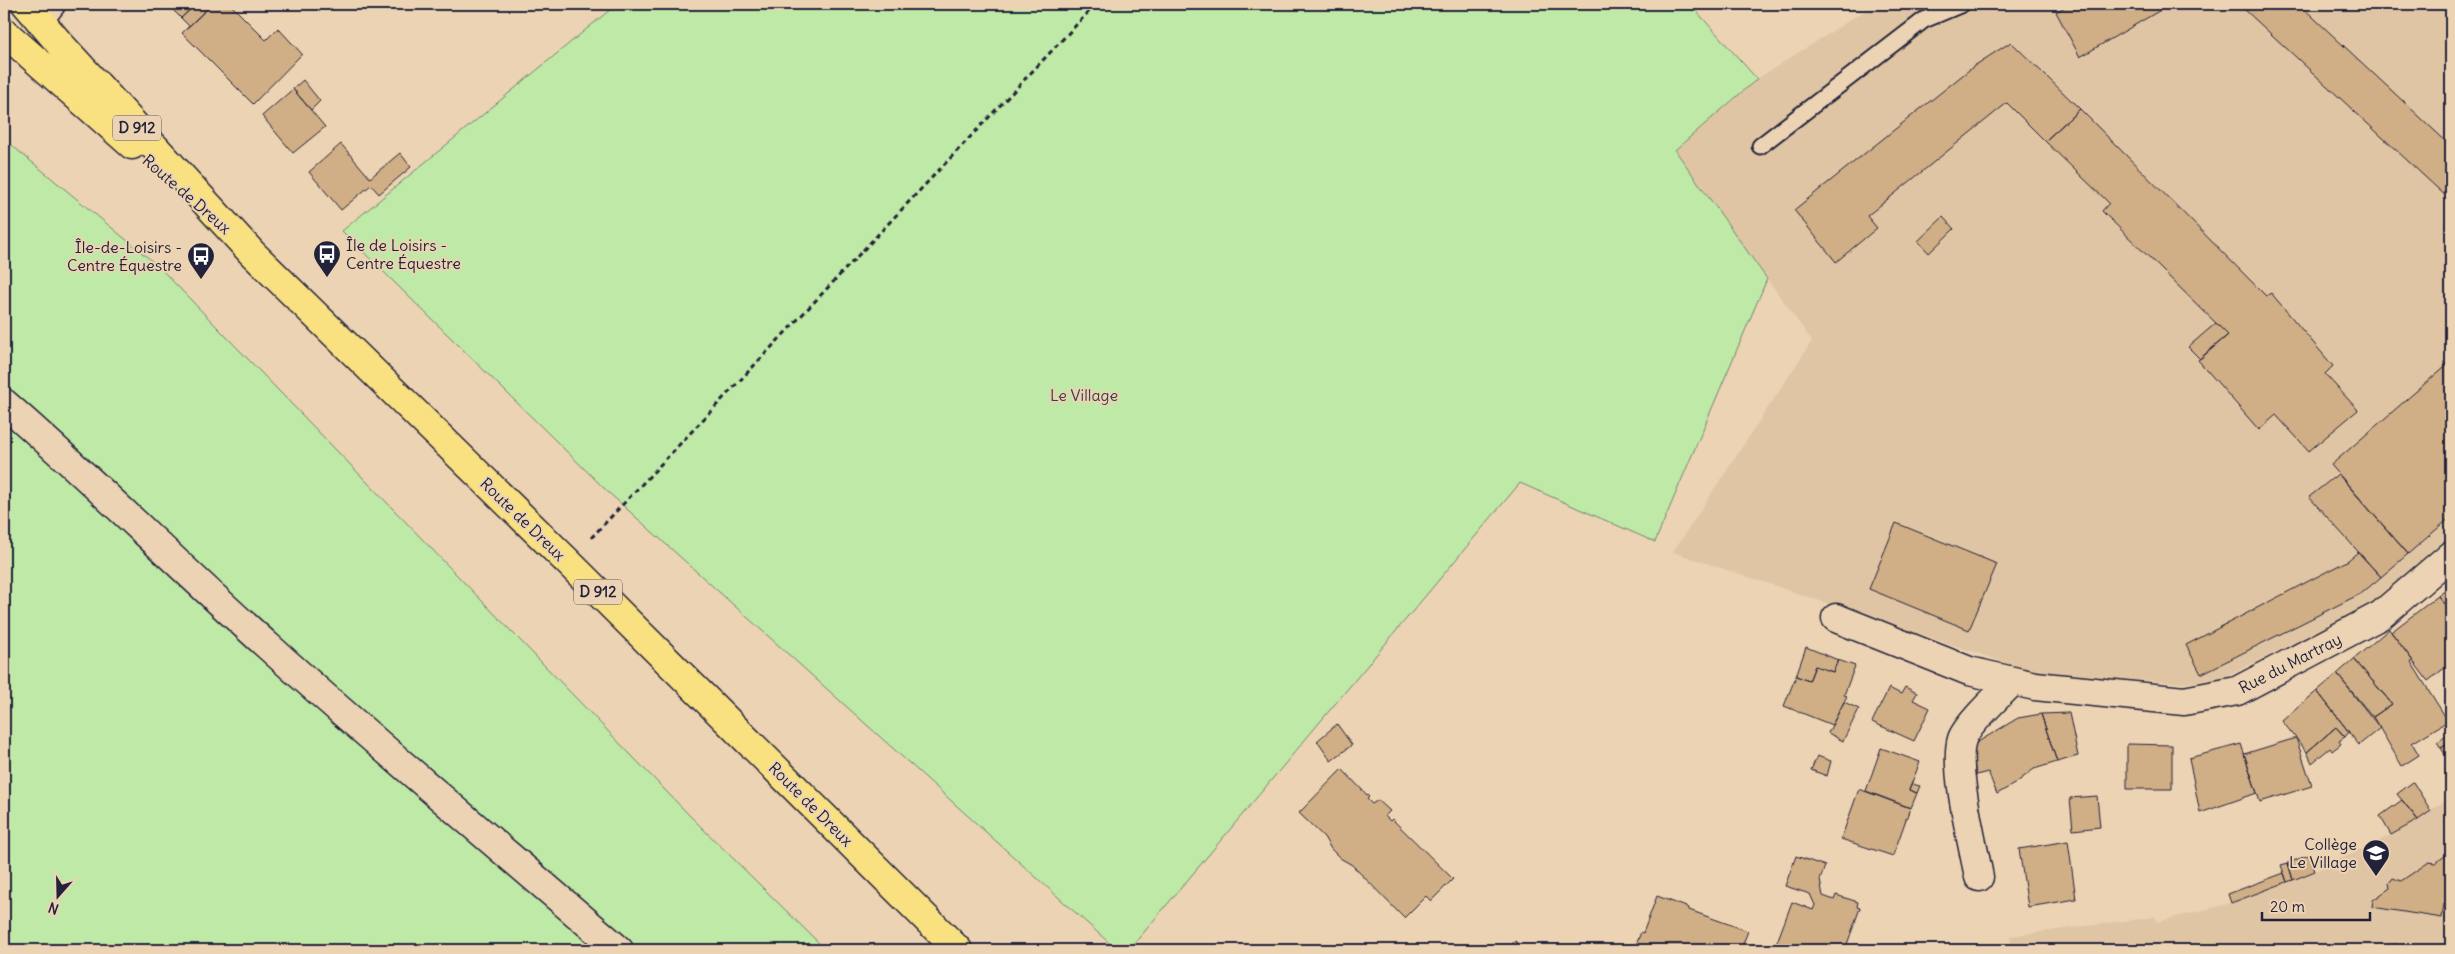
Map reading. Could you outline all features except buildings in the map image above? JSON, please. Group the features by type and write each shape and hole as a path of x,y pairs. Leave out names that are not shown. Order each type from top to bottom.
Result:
{"main road":[{"name":"Route de Dreux","path":"39,9 59,43 236,237"},
{"name":"Route de Dreux","path":"4,32 236,237 568,562 958,950"}],"street":[{"path":"4,404 114,501 194,580 272,650 618,950"},
{"name":"Rue du Martray","path":"1836,618 1969,671 2035,686 2184,701 2237,691 2381,615 2451,555"},
{"path":"1979,877 1959,768 1962,738 1986,708 2013,681"}],"lane":[{"path":"1760,146 1924,20 1962,4"}],"path":[{"path":"568,562 1096,4"}],"shaded area":[{"path":"1875,4 2451,4 2451,535 2373,603 2222,679 2185,683 2040,674 1673,552 1812,341 1674,150 1757,79"},
{"name":"Collège Le Village","path":"2451,797 2451,950 2012,950 2010,936 2155,917 2157,922 2231,903 2315,871 2391,835"}],"green space":[{"name":"Le Village","path":"617,4 1690,4 1757,79 1675,150 1767,279 1655,542 1520,483 1129,950 1117,950 608,492 342,231"},
{"path":"4,139 158,266 691,817 826,950 4,950"}],"place":[{"name":"Île de Loisirs - Centre Équestre","path":"327,278"},
{"name":"Île-de-Loisirs - Centre Équestre","path":"201,280"},
{"name":"Collège Le Village","path":"2376,877"}]}
